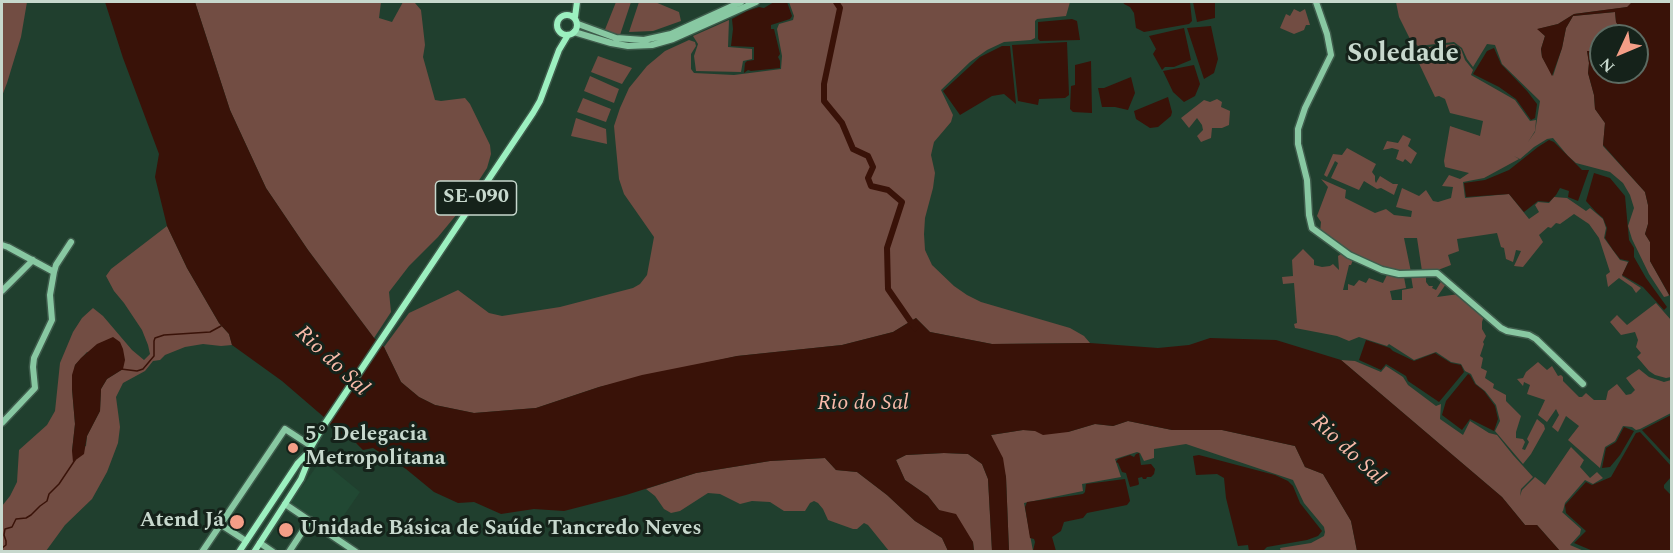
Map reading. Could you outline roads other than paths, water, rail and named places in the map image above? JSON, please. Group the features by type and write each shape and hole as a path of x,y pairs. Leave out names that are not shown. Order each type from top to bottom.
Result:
{"main road":[{"name":"SE-090","path":"568,33 558,30 557,22 576,2"},
{"name":"SE-090","path":"239,552 298,463 307,454 322,428 533,113 540,101 559,50 576,21 576,2"},
{"path":"566,15 576,21"},
{"name":"SE-090","path":"254,552 301,479 307,464 307,454"},
{"path":"293,472 300,471 301,479"},
{"path":"261,519 260,524 263,528 271,526"}],"street":[{"path":"576,21 616,38 644,40 671,34 741,2"},
{"path":"568,33 580,33 628,46 652,45 673,39 756,2"},
{"path":"1316,2 1327,34 1331,55 1298,124 1298,144 1307,180 1311,226 1340,249 1372,266 1399,274 1437,273 1499,327 1536,339 1583,384"},
{"path":"2,423 35,388 34,358 52,320 50,295 54,272 71,242"},
{"path":"2,245 54,272"},
{"path":"2,291 33,260"},
{"path":"202,552 285,429 311,446"},
{"path":"285,504 356,552"},
{"path":"290,552 310,520"},
{"path":"220,524 246,541"},
{"path":"260,543 273,552"}],"water":[{"name":"Rio do Sal","path":"105,2 195,2 230,110 266,188 308,250 374,338 384,347 401,382 419,397 435,405 474,413 536,408 642,375 737,356 842,345 893,332 916,318 930,332 992,344 1090,343 1158,348 1189,345 1210,338 1276,340 1341,360 1502,497 1525,525 1537,525 1560,551 1357,551 1351,521 1323,474 1305,467 1295,446 1222,430 1172,430 1128,421 1113,426 1095,424 1068,432 1043,435 1035,431 1023,430 991,435 1003,458 1006,477 1009,551 992,551 988,479 982,464 968,454 906,455 896,460 905,480 928,496 939,510 956,514 973,542 974,551 948,551 942,538 915,521 857,472 836,470 825,458 770,461 696,473 564,511 534,509 501,514 474,502 458,503 434,492 406,469 373,448 363,450 356,443 335,431 325,418 282,381 232,345 229,334 219,323 187,268 167,226 155,177 159,154"},
{"path":"774,2 787,2 792,16 790,19 771,25 780,54 778,57 780,68 748,70 744,73 745,63 754,60 754,47 731,46 732,19 747,11 759,7 764,8"},
{"path":"1123,2 1190,2 1192,21 1189,24 1144,32 1136,28 1134,13"},
{"path":"1193,2 1215,2 1215,18 1197,22"},
{"path":"1632,2 1671,2 1671,298 1650,261 1650,242 1645,234 1648,224 1648,205 1645,192 1603,145 1605,123 1595,109 1591,84 1649,84 1649,24 1617,24 1615,12 1573,16 1566,28 1552,76 1542,57 1541,49 1545,36 1537,29 1558,24 1574,14 1627,7"},
{"path":"1072,19 1077,21 1080,40 1040,41 1038,39 1038,22"},
{"path":"1211,26 1218,59 1214,73 1204,79 1187,28"},
{"path":"1184,28 1191,60 1174,67 1165,67 1162,70 1153,54 1156,49 1149,36"},
{"path":"1067,42 1069,95 1065,98 1039,99 1038,105 1018,101 1012,45"},
{"path":"1002,46 1010,46 1016,104 1004,94 992,96 960,115 943,91 980,57"},
{"path":"1494,48 1501,64 1537,104 1535,118 1531,120 1516,99 1499,87 1473,74 1487,51"},
{"path":"1091,61 1092,113 1073,112 1070,109 1071,86 1075,85 1075,65"},
{"path":"1194,65 1200,84 1195,96 1184,102 1173,92 1163,71"},
{"path":"1131,77 1135,93 1128,110 1102,107 1098,88 1104,88"},
{"path":"1168,97 1171,116 1158,127 1150,128 1136,119 1134,111"},
{"path":"1549,140 1554,142 1582,170 1589,170 1578,201 1568,197 1569,191 1560,188 1549,202 1538,201 1524,212 1509,194 1466,197 1464,183 1485,180 1509,170"},
{"path":"1594,173 1610,178 1625,196 1629,240 1634,248 1634,257 1667,307 1664,310 1643,287 1622,275 1629,261 1620,259 1613,250 1605,238 1607,228 1603,218 1586,201"},
{"path":"113,337 120,342 123,349 125,360 123,369 107,379 101,389 100,411 87,436 84,454 73,462 75,424 72,375 75,365 97,344"},
{"path":"1366,340 1390,348 1414,361 1435,353 1451,363 1461,365 1464,372 1439,402 1408,381 1406,376 1386,364 1381,370 1359,360"},
{"path":"1468,374 1495,406 1498,419 1494,431 1470,419 1462,430 1442,415 1446,401"},
{"path":"1671,415 1671,461 1642,430"},
{"path":"1624,427 1634,431 1610,467 1602,468 1606,448 1616,442"},
{"path":"1640,432 1671,466 1671,477 1664,488 1671,495 1671,551 1593,551 1574,543 1586,531 1566,513 1565,505 1586,482 1592,485 1611,477 1636,433"},
{"path":"1139,453 1141,465 1151,464 1155,469 1154,474 1146,479 1138,478 1139,484 1130,487 1126,473 1122,472 1116,462 1118,459 1130,455 1134,457"},
{"path":"1199,455 1275,475 1288,481 1293,486 1300,503 1322,531 1318,536 1307,540 1267,547 1263,551 1249,551 1248,545 1238,546 1226,498 1224,478 1217,474 1196,475 1193,456"},
{"path":"1125,479 1130,501 1127,505 1087,513 1083,518 1064,522 1061,531 1052,537 1056,551 1033,551 1035,542 1030,538 1025,507 1027,502 1083,494 1086,484"}],"waterway":[{"path":"836,2 840,8 824,84 824,101 842,123 853,149 868,156 873,167 868,178 871,186 888,190 902,202 887,248 888,289 915,328"},
{"path":"121,369 137,371 143,369 154,356 155,338 164,335 210,332 221,326"},
{"path":"2,548 6,545 5,529 12,527 16,519 31,515 47,501 49,494 59,484 75,460"}],"place":[{"name":"5° Delegacia Metropolitana","path":"293,448"},
{"name":"Atend Já","path":"237,522"},
{"name":"Unidade Básica de Saúde Tancredo Neves","path":"286,530"}],"district":[{"name":"Soledade","path":"1403,56"}]}
